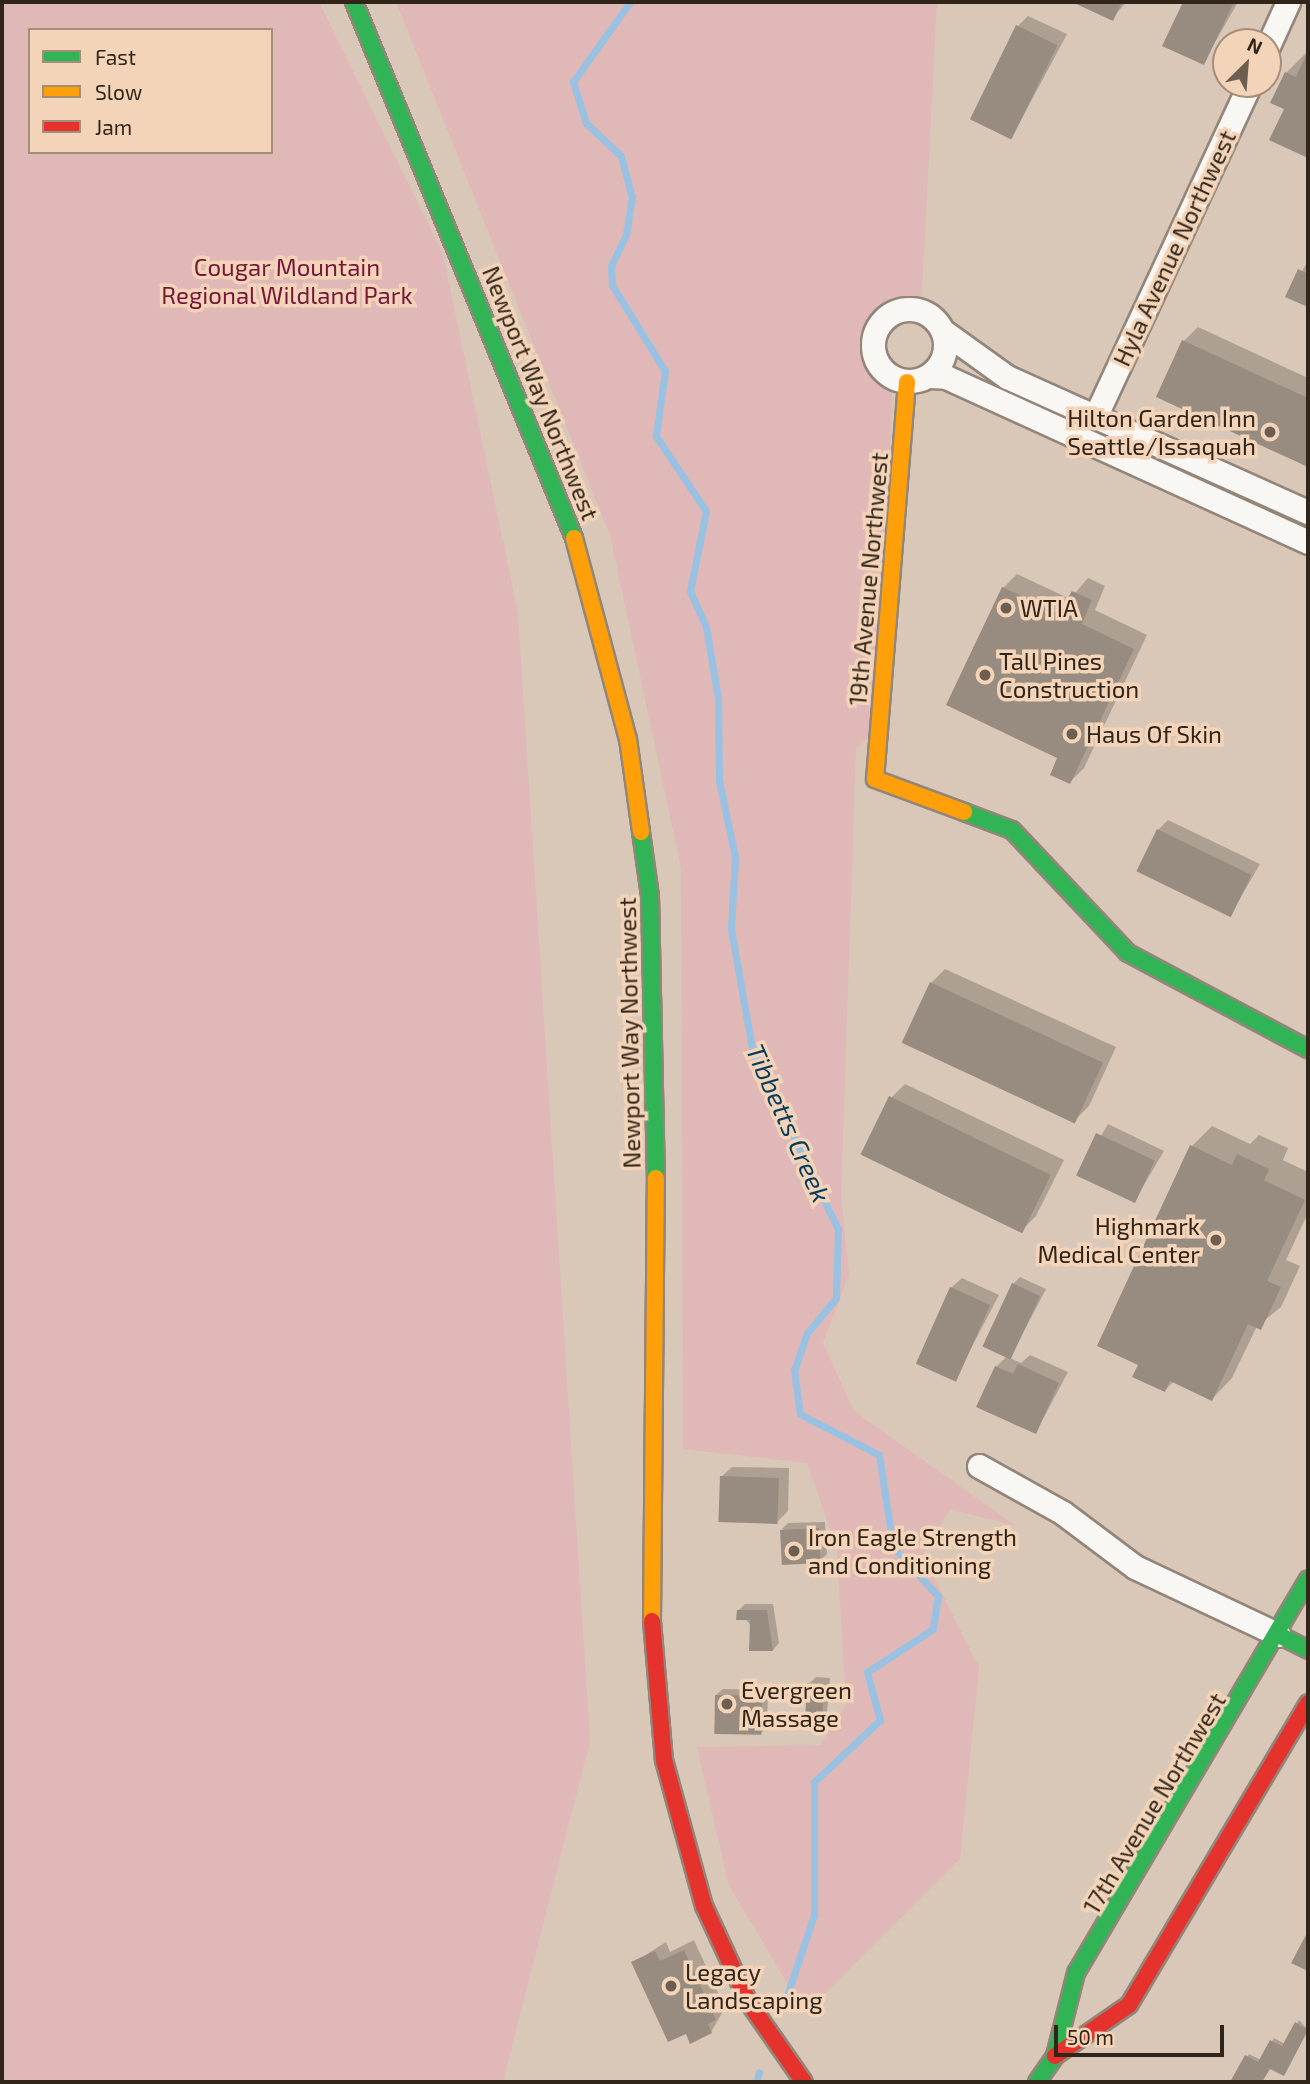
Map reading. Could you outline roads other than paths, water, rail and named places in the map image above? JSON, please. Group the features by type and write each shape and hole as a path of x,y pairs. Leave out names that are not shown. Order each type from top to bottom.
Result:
{"street":[{"name":"Newport Way Northwest","path":"354,2 564,503 628,739 650,909 657,1095 652,1657 664,1760 704,1906 749,2003 804,2082"},
{"path":"1276,28 1288,2"},
{"name":"Hyla Avenue Northwest","path":"1097,413 1243,98"},
{"path":"1308,512 1097,413 991,368 943,331 930,315 908,309 881,323 875,357 887,373 918,379 946,377 1308,542"},
{"path":"918,379 945,351 943,331"},
{"name":"19th Avenue Northwest","path":"918,379 875,779 1012,830 1128,953 1308,1049"},
{"path":"979,1466 1063,1513 1135,1567 1308,1650"},
{"name":"17th Avenue Northwest","path":"1037,2082 1055,2056 1076,1973 1279,1635 1308,1579"},
{"name":"17th Avenue Northwest","path":"1055,2056 1129,2006 1308,1703"}],"waterway":[{"name":"Tibbetts Creek","path":"630,2 573,82 586,123 621,156 632,197 626,235 611,266 612,285 665,371 656,436 706,511 690,591 706,627 718,698 719,780 735,857 731,929 753,1054 838,1229 836,1298 807,1333 794,1370 800,1414 879,1455 893,1547 938,1596 933,1629 867,1672 880,1720 814,1782 814,1915 784,2004"},
{"name":"Tibbetts Creek","path":"756,2082 759,2072"}],"place":[{"name":"Hilton Garden Inn Seattle/Issaquah","path":"1270,432"},
{"name":"WTIA","path":"1006,608"},
{"name":"Tall Pines Construction","path":"985,675"},
{"name":"Haus Of Skin","path":"1072,734"},
{"name":"Highmark Medical Center","path":"1216,1240"},
{"name":"Iron Eagle Strength and Conditioning","path":"794,1551"},
{"name":"Evergreen Massage","path":"727,1704"},
{"name":"Legacy Landscaping","path":"671,1986"}],"park label":[{"name":"Cougar Mountain Regional Wildland Park","path":"287,281"}]}
